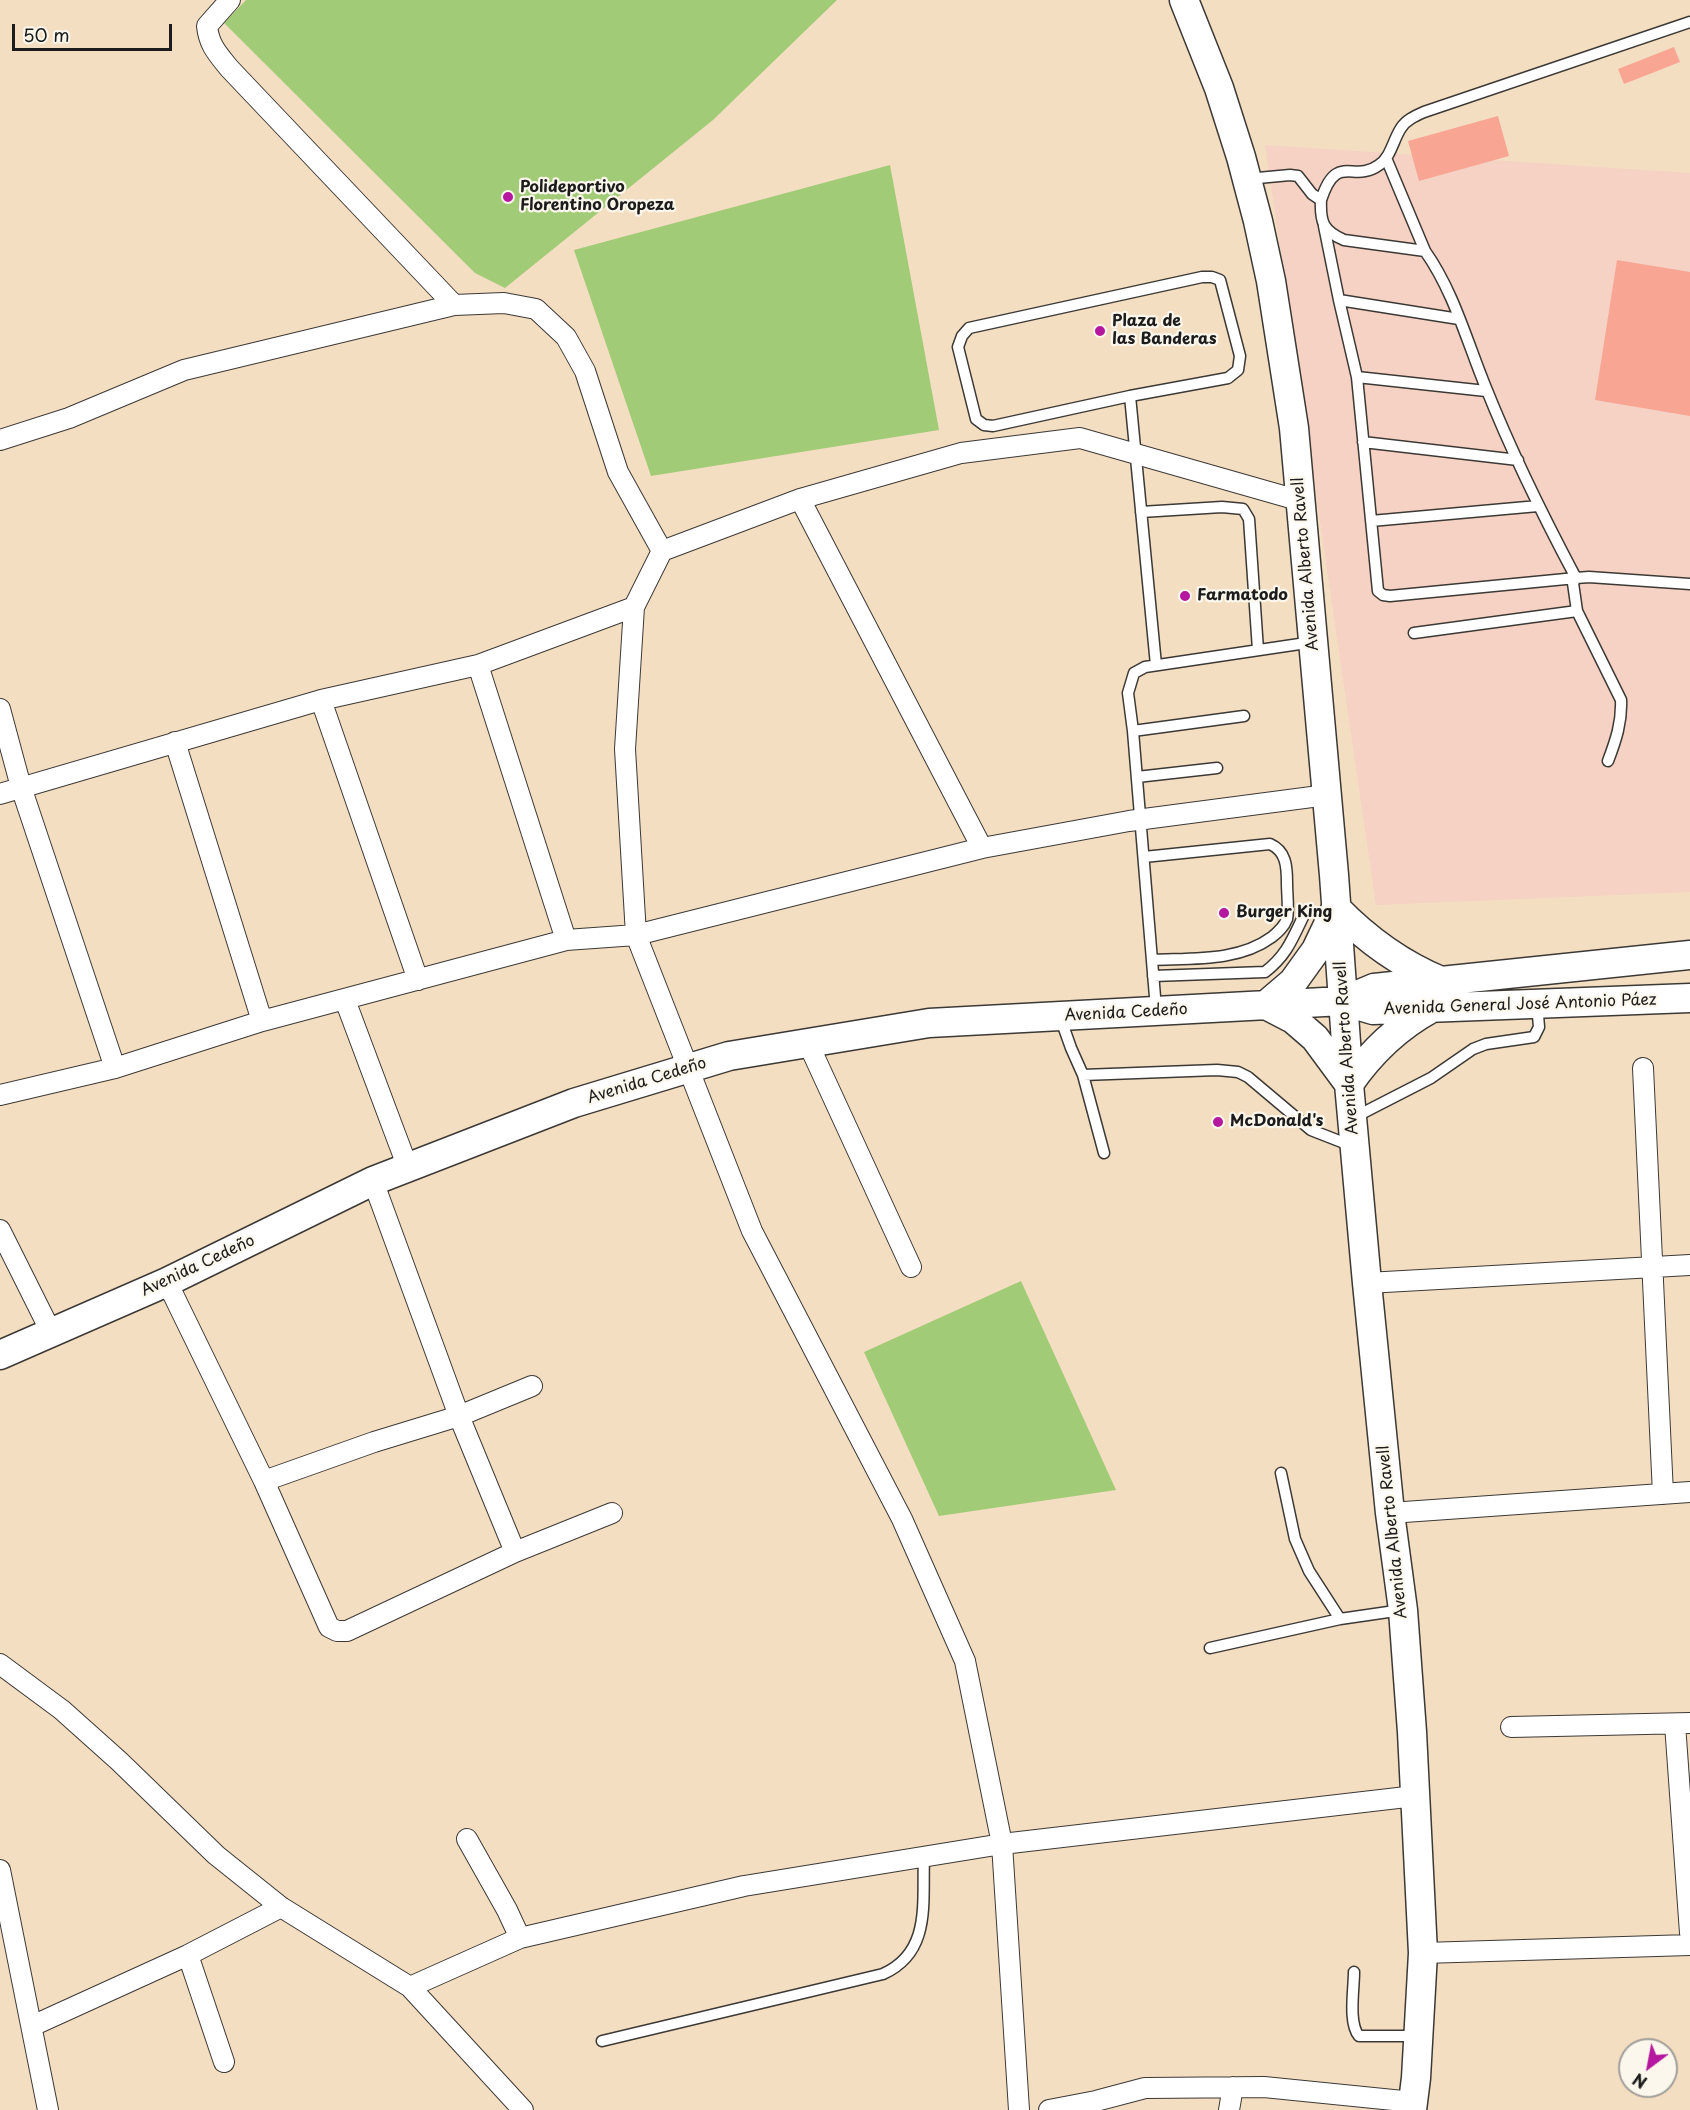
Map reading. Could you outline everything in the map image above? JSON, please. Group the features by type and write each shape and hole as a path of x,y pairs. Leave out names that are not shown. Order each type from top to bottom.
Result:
{"street":[{"path":"230,0 207,26 209,41 216,52 454,305"},
{"name":"Avenida Alberto Ravell","path":"1184,0 1220,88 1247,179 1271,280 1294,429 1367,1282 1390,1513 1403,1610 1423,1953 1413,2106"},
{"path":"0,440 69,418 183,370 454,305 504,303 536,309 566,337 585,371 618,472 662,551"},
{"path":"1019,2110 1002,1844 965,1661 902,1519 752,1231 636,935 625,748 634,606 662,551 800,500 961,453 1080,438 1301,501"},
{"path":"800,500 982,848"},
{"path":"0,794 321,700 478,664 634,606"},
{"path":"478,664 566,940"},
{"path":"321,700 418,980"},
{"path":"0,709 21,787 115,1068"},
{"path":"175,742 262,1021"},
{"path":"0,1095 115,1068 262,1021 566,940 636,935 982,848 1141,820 1327,795"},
{"path":"1336,908 1377,946 1419,972 1438,994 1374,1051 1349,1084 1315,1038 1293,1019 1266,1005 1293,982 1316,950 1336,908"},
{"name":"Avenida General José Antonio Páez","path":"1343,1001 1373,1010 1438,994 1690,955"},
{"name":"Avenida General José Antonio Páez","path":"1438,994 1537,1004 1690,998"},
{"path":"345,999 408,1168"},
{"name":"Avenida Cedeño","path":"0,1355 167,1282 373,1181 574,1103 729,1056 929,1023 1343,1001"},
{"path":"808,1043 911,1267"},
{"path":"1643,1068 1663,1494"},
{"path":"373,1181 459,1416 515,1552"},
{"path":"0,1230 51,1332"},
{"path":"1367,1282 1690,1265"},
{"path":"167,1282 264,1481 329,1627 337,1631 347,1631 515,1552 612,1513"},
{"path":"264,1481 374,1442 459,1416 532,1386"},
{"path":"1390,1513 1690,1492"},
{"path":"0,1664 62,1710 119,1761 216,1855 281,1906 410,1987 523,2110"},
{"path":"1511,1727 1682,1724 1690,1933"},
{"path":"410,1987 520,1938 744,1886 1002,1844 1415,1796"},
{"path":"466,1839 507,1910 520,1938"},
{"path":"0,1870 48,2110"},
{"path":"32,2026 188,1955 281,1906"},
{"path":"1423,1953 1690,1945"},
{"path":"188,1955 224,2062"},
{"path":"1049,2110 1145,2088 1233,2086 1264,2087 1413,2106"},
{"path":"1229,2110 1233,2086"}],"lane":[{"path":"1690,22 1424,112 1401,127 1386,158 1380,165 1370,170 1341,172 1333,176 1327,183 1321,200 1321,215 1357,377 1378,591 1390,596 1576,578 1690,584"},
{"path":"1386,158 1425,251 1439,271 1486,390 1538,506 1576,578"},
{"path":"1247,179 1298,176 1312,194 1321,200"},
{"path":"1324,226 1344,240 1425,251"},
{"path":"1212,277 1220,280 1240,356 1238,370 1228,378 1130,396 993,426 984,425 976,419 958,347 962,336 969,328 1190,279 1212,277"},
{"path":"1339,300 1459,319"},
{"path":"1357,377 1486,390"},
{"path":"1130,396 1156,665"},
{"path":"1364,442 1518,460"},
{"path":"1371,521 1538,506"},
{"path":"1141,512 1222,507 1243,509 1249,519 1258,650"},
{"path":"1576,578 1572,583 1577,611 1621,700 1617,739 1608,761"},
{"path":"1414,633 1577,611"},
{"path":"1156,1011 1141,820 1128,693 1134,673 1145,667 1156,665 1313,642"},
{"path":"1133,731 1244,716"},
{"path":"1137,777 1217,768"},
{"path":"1144,857 1270,844 1278,848 1284,856 1287,873 1287,919 1281,930 1269,939 1252,948 1220,957 1152,960"},
{"path":"1153,976 1265,972 1289,948 1303,917"},
{"path":"1353,1118 1431,1078 1473,1049 1486,1044 1534,1037 1539,1027 1537,1004"},
{"path":"1059,1016 1083,1075 1104,1153"},
{"path":"1083,1075 1217,1070 1238,1072 1248,1077 1311,1130 1355,1148"},
{"path":"1281,1473 1295,1539 1310,1571 1340,1619"},
{"path":"1210,1648 1340,1619 1403,1610"},
{"path":"602,2041 883,1974 893,1969 910,1955 920,1933 924,1857"},
{"path":"1354,1972 1353,2018 1354,2029 1359,2036 1418,2036"}],"shaded area":[{"path":"1265,145 1690,173 1690,892 1376,905"}],"green space":[{"name":"Polideportivo Florentino Oropeza","path":"246,0 837,0 713,120 505,288 475,273 224,23"},
{"path":"890,165 939,430 651,476 574,250"},
{"path":"1021,1281 1116,1490 939,1516 864,1352"}],"building":[{"path":"1674,47 1680,62 1624,84 1618,69"},
{"path":"1498,116 1509,156 1419,181 1408,141"},
{"path":"1617,260 1690,272 1690,416 1595,400"}],"place":[{"name":"Polideportivo Florentino Oropeza","path":"508,197"},
{"name":"Plaza de las Banderas","path":"1100,331"},
{"name":"Farmatodo","path":"1185,596"},
{"name":"Burger King","path":"1224,913"},
{"name":"McDonald's","path":"1218,1122"}]}
